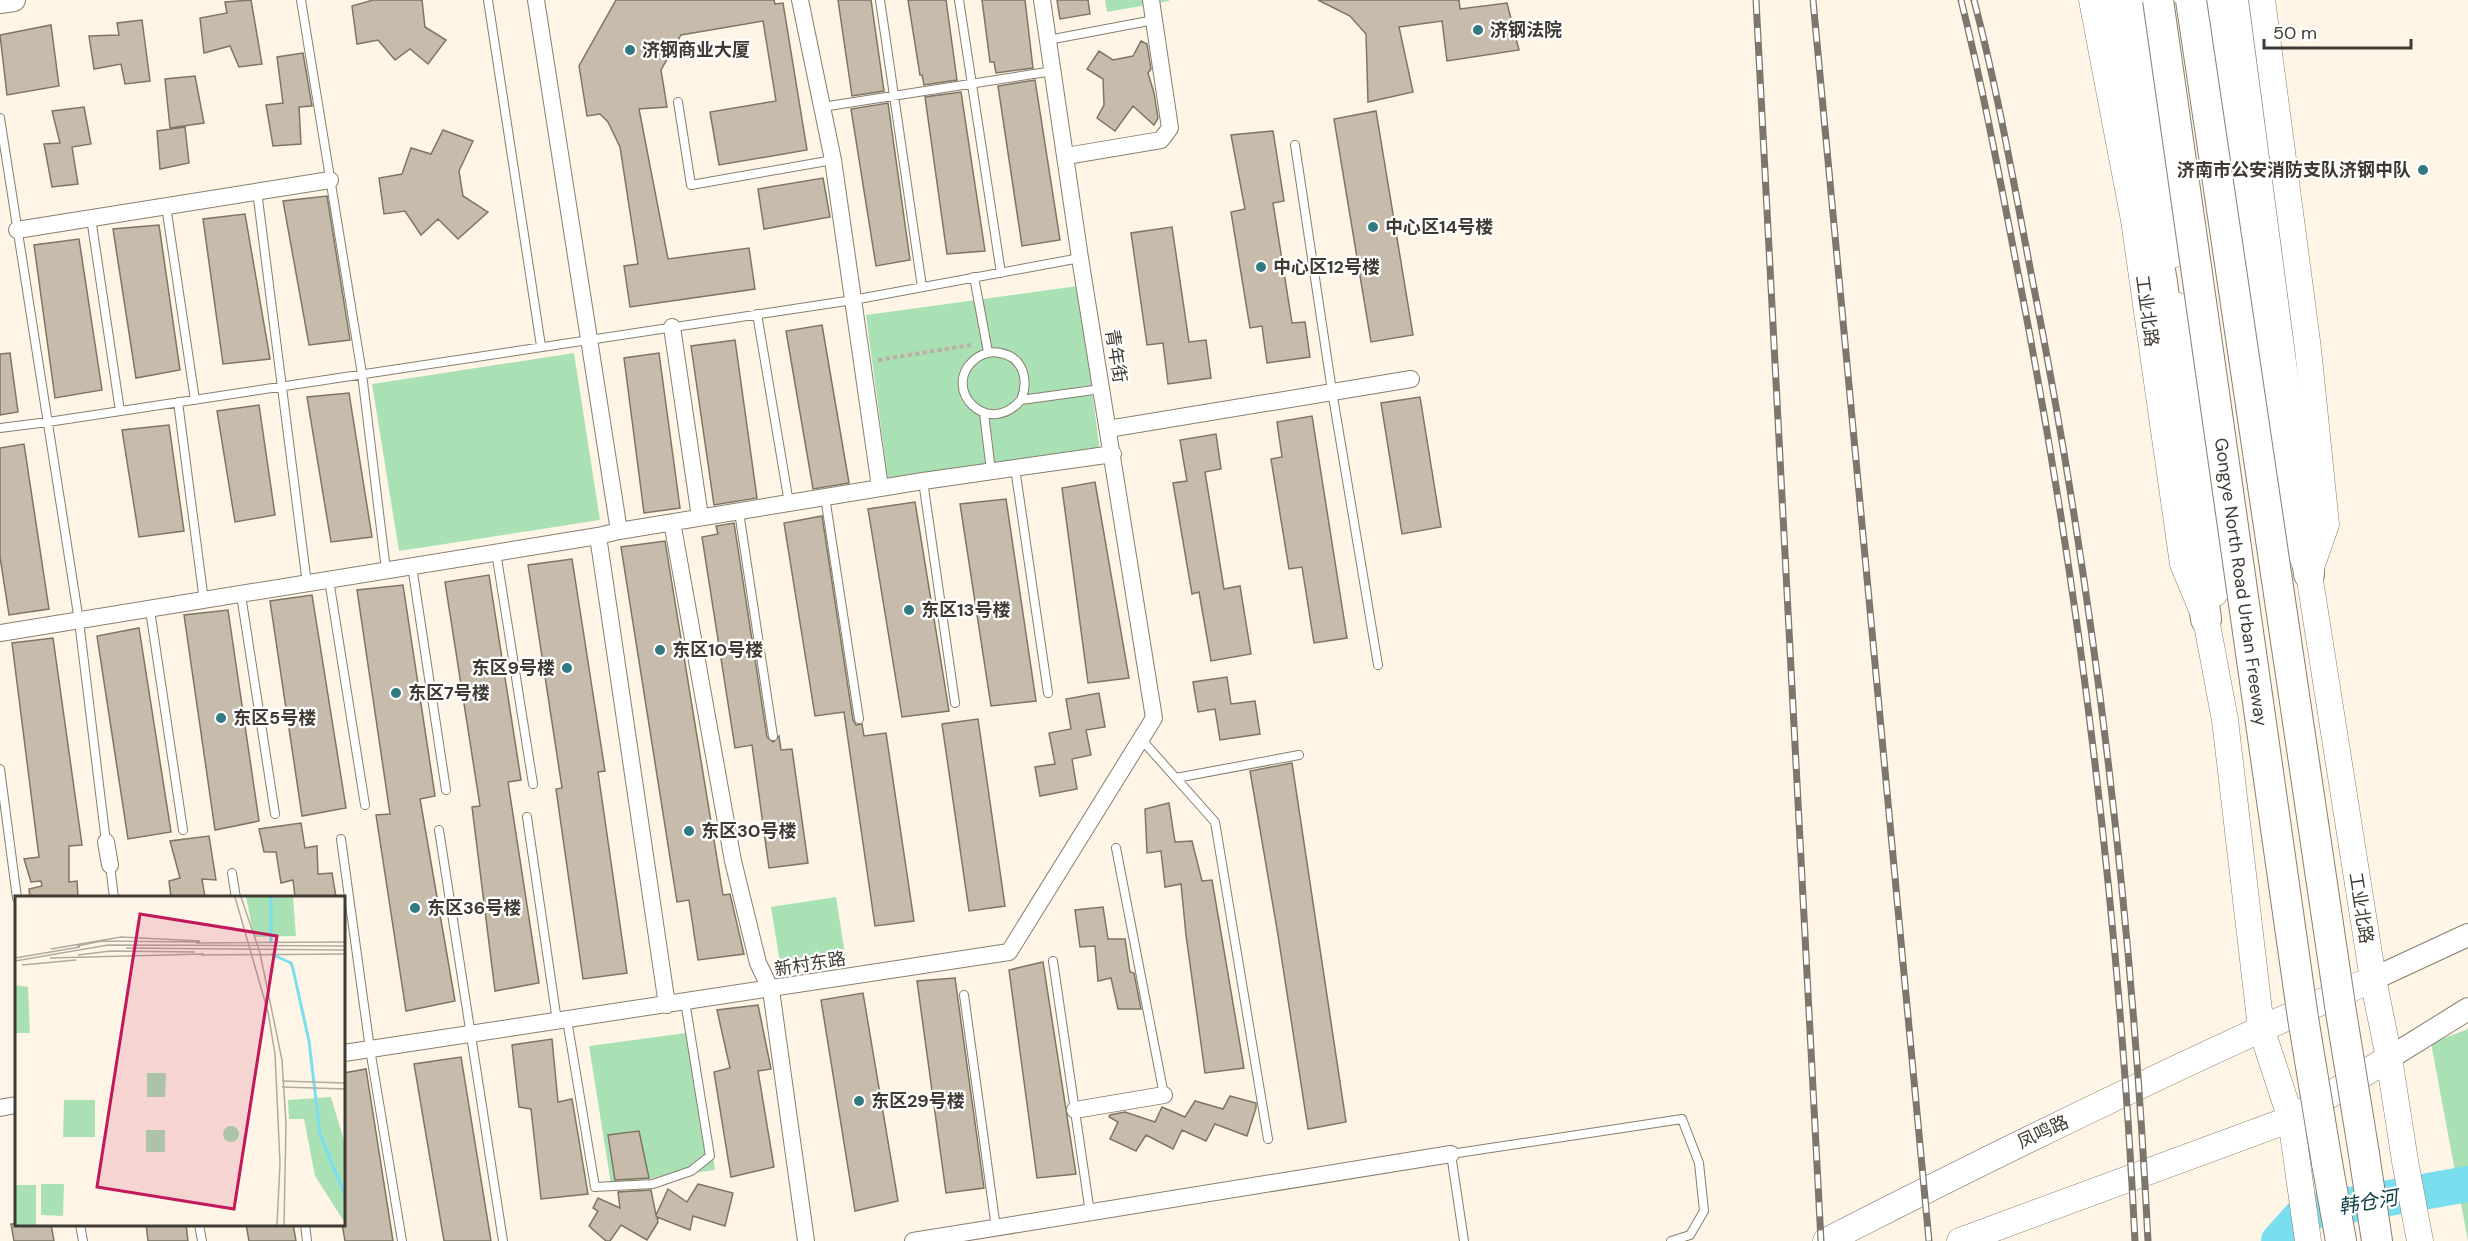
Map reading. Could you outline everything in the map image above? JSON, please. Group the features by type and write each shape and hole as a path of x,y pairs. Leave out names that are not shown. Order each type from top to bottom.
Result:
{"highway":[{"path":"2113,0 2162,282 2206,619"},
{"name":"Gongye North Road Urban Freeway","path":"2158,0 2303,1018 2341,1241"},
{"name":"Gongye North Road Urban Freeway","path":"2191,0 2339,1001 2377,1241"},
{"path":"2233,0 2309,574"}],"main road":[{"path":"0,2 14,0"},
{"name":"工业北路","path":"2092,0 2134,220 2183,564 2206,619 2225,720 2261,1028 2291,1119 2299,1190 2308,1241"},
{"name":"工业北路","path":"2133,0 2205,476 2216,591 2206,619"},
{"name":"工业北路","path":"2209,0 2284,508 2309,574 2373,979 2419,1233"},
{"name":"工业北路","path":"2262,0 2308,349 2326,524 2309,574"},
{"path":"2373,979 2468,934"},
{"name":"凤鸣路","path":"1826,1241 2015,1145 2261,1028 2373,979"},
{"path":"1960,1241 2291,1119 2468,1009"}],"street":[{"path":"536,0 618,531"},
{"path":"800,0 833,160 880,487"},
{"name":"青年街","path":"1042,0 1080,258 1154,718"},
{"path":"1066,156 1161,140 1170,128 1151,0"},
{"path":"17,230 330,180"},
{"path":"672,327 700,518"},
{"path":"1108,429 1411,379"},
{"path":"0,633 598,537 618,531 880,487 1113,454"},
{"path":"672,522 733,861 758,963 771,990 806,1241"},
{"path":"598,537 667,1005"},
{"name":"新村东路","path":"345,1053 1010,952 1154,718"},
{"path":"106,842 110,865"},
{"path":"1075,1110 1164,1095"},
{"path":"0,1108 15,1105"},
{"path":"913,1241 965,1237 996,1228 1450,1154"}],"lane":[{"path":"301,0 362,374 386,570"},
{"path":"488,0 541,346"},
{"path":"880,0 922,287"},
{"path":"959,0 1001,273"},
{"path":"1048,40 1154,20"},
{"path":"822,107 1053,71"},
{"path":"678,102 691,185 833,160"},
{"path":"0,118 79,621 106,842"},
{"path":"1295,145 1332,391 1378,665"},
{"path":"257,191 307,584"},
{"path":"166,206 195,400"},
{"path":"92,218 120,411"},
{"path":"0,428 48,423 853,300 1080,258"},
{"path":"975,277 988,352"},
{"path":"757,314 789,503"},
{"path":"988,352 1008,355 1017,361 1026,380 1021,400 1005,413 984,413 968,400 963,381 971,362 988,352"},
{"path":"1021,400 1101,389"},
{"path":"178,402 204,601"},
{"path":"984,413 992,471"},
{"path":"1015,468 1048,693"},
{"path":"923,481 956,703"},
{"path":"825,496 859,719"},
{"path":"739,512 773,736"},
{"path":"496,552 533,784"},
{"path":"412,566 446,790"},
{"path":"329,580 365,805"},
{"path":"241,595 275,814"},
{"path":"150,610 183,830"},
{"path":"1141,739 1215,822 1268,1139"},
{"path":"1176,778 1299,755"},
{"path":"0,769 17,896"},
{"path":"527,817 562,1020 595,1187 653,1184 691,1171 710,1156 685,1001"},
{"path":"439,830 502,1241"},
{"path":"341,839 370,1049 402,1241"},
{"path":"1116,848 1164,1095"},
{"path":"110,865 114,896"},
{"path":"232,873 236,896"},
{"path":"1053,961 1090,1213"},
{"path":"964,995 996,1228"},
{"path":"1464,1241 1450,1154 1682,1119 1699,1163 1704,1211 1690,1235 1671,1241"},
{"path":"80,1226 83,1241"},
{"path":"199,1226 202,1241"},
{"path":"305,1226 307,1241"}],"path":[{"path":"861,363 986,342"}],"green space":[{"path":"1105,0 1169,0 1169,1 1107,12"},
{"path":"1078,286 1100,451 888,480 866,315"},
{"path":"574,353 600,520 399,551 372,384"},
{"path":"836,897 846,960 781,969 771,907"},
{"path":"2468,1029 2468,1241 2431,1043"},
{"path":"693,1032 715,1170 611,1184 589,1046"}],"building":[{"path":"251,0 262,64 239,67 230,46 204,53 200,18 227,13 225,2"},
{"path":"373,0 422,0 425,27 446,40 428,64 410,49 395,60 378,40 357,44 352,6"},
{"path":"616,0 774,0 775,4 783,3 807,150 719,165 710,112 776,101 763,21 681,35 661,70 667,107 639,109 668,259 749,248 755,289 630,307 624,266 638,264 620,147 608,122 600,114 587,116 579,66"},
{"path":"838,0 871,0 884,91 852,96"},
{"path":"908,0 946,0 957,80 924,85 922,75 920,75"},
{"path":"982,0 1025,0 1033,68 996,73 994,62 990,62"},
{"path":"1057,0 1088,0 1090,14 1060,19"},
{"path":"1318,0 1459,0 1460,9 1507,3 1519,50 1447,61 1442,21 1399,27 1413,92 1368,102 1366,34 1350,16"},
{"path":"142,20 150,81 125,84 121,64 94,69 89,36 119,35 117,23"},
{"path":"51,25 59,86 7,95 0,35"},
{"path":"1141,41 1147,44 1151,69 1148,73 1158,118 1154,125 1133,106 1115,131 1097,118 1104,105 1103,79 1087,69 1099,51 1113,60 1133,56"},
{"path":"303,53 312,106 299,107 301,144 273,146 266,105 283,103 277,57"},
{"path":"195,76 204,123 170,128 165,79"},
{"path":"1035,80 1060,240 1022,246 998,86"},
{"path":"961,92 985,251 947,254 925,97"},
{"path":"888,103 910,260 876,266 851,109"},
{"path":"84,107 91,144 72,147 78,184 52,187 44,144 60,143 52,111"},
{"name":"中心区14号楼","path":"1376,111 1413,335 1371,342 1334,119"},
{"path":"185,127 189,163 160,169 157,131"},
{"path":"443,130 473,141 459,171 463,196 488,212 458,239 438,219 421,235 405,211 384,214 379,178 402,174 411,148 431,154"},
{"name":"中心区12号楼","path":"1273,131 1284,201 1273,203 1292,323 1305,322 1310,357 1267,363 1262,326 1250,328 1231,212 1245,209 1231,135"},
{"path":"823,178 830,217 764,229 758,189"},
{"path":"327,196 350,340 309,345 283,201"},
{"path":"245,214 270,359 223,364 203,219"},
{"path":"159,225 180,370 136,378 113,229"},
{"path":"1172,227 1189,342 1206,340 1211,378 1168,384 1163,343 1147,345 1131,233"},
{"path":"79,239 102,390 55,398 34,245"},
{"path":"822,325 849,483 813,489 786,331"},
{"path":"735,340 757,498 714,505 691,346"},
{"path":"10,353 18,412 0,415 0,354"},
{"path":"659,353 680,508 644,513 624,358"},
{"path":"349,393 372,537 331,542 307,397"},
{"path":"1420,397 1441,527 1402,534 1381,403"},
{"path":"259,405 275,515 235,522 217,411"},
{"path":"1312,416 1347,638 1314,643 1302,567 1289,569 1271,459 1282,457 1277,422"},
{"path":"169,425 184,531 139,537 122,430"},
{"path":"1216,434 1221,469 1205,472 1224,589 1240,586 1251,654 1211,661 1199,592 1192,594 1173,483 1187,481 1180,440"},
{"path":"24,444 49,609 9,615 0,557 0,448"},
{"path":"1095,482 1129,678 1088,683 1062,488"},
{"path":"1006,499 1036,701 991,706 960,504"},
{"name":"东区13号楼","path":"915,502 949,711 902,717 868,509"},
{"path":"822,516 853,720 856,725 862,724 864,736 886,733 914,921 875,926 844,712 815,716 784,523"},
{"path":"734,523 767,737 773,742 779,736 781,750 792,749 808,863 769,868 752,745 735,748 702,537 718,534 716,526"},
{"path":"665,541 723,895 730,894 744,954 698,960 689,900 677,902 621,547"},
{"path":"572,559 605,771 598,772 627,973 583,979 556,789 562,788 528,565"},
{"path":"489,575 521,780 508,782 539,983 495,991 472,807 480,806 445,582"},
{"path":"403,585 435,796 420,799 455,1001 406,1011 376,815 390,814 357,590"},
{"path":"312,595 346,808 302,816 270,601"},
{"name":"东区5号楼","path":"228,610 259,821 215,830 184,615"},
{"path":"139,628 171,832 128,839 97,636"},
{"path":"53,638 82,845 69,846 69,882 77,881 78,896 30,896 29,889 42,886 41,881 31,882 24,859 39,857 12,643"},
{"path":"1227,677 1231,704 1255,701 1260,734 1220,740 1215,709 1198,712 1193,682"},
{"path":"1099,693 1105,727 1086,730 1091,755 1072,759 1077,789 1040,796 1035,767 1055,764 1049,733 1071,729 1066,699"},
{"path":"978,719 1005,906 969,911 942,724"},
{"path":"1292,763 1346,1122 1308,1129 1250,771"},
{"path":"1169,803 1175,842 1192,841 1202,881 1212,880 1244,1068 1205,1073 1181,884 1165,887 1161,851 1147,853 1145,809"},
{"path":"301,823 305,848 317,846 318,874 332,873 336,896 295,896 293,880 281,883 276,852 264,852 259,829"},
{"path":"209,836 216,880 202,879 205,896 171,896 169,881 180,878 170,841"},
{"path":"1103,907 1108,939 1125,939 1130,972 1134,973 1141,1009 1118,1009 1111,978 1098,981 1095,946 1080,947 1075,910"},
{"path":"1043,962 1076,1174 1037,1178 1009,970"},
{"path":"955,978 984,1188 946,1193 917,981"},
{"name":"东区29号楼","path":"863,993 898,1201 855,1211 821,1000"},
{"path":"758,1005 771,1069 758,1071 774,1167 731,1177 714,1072 730,1068 717,1010"},
{"path":"552,1039 558,1102 572,1099 588,1194 541,1199 531,1109 519,1107 512,1045"},
{"path":"461,1057 491,1241 444,1241 414,1064"},
{"path":"366,1069 393,1241 345,1241 342,1226 345,1226 345,1073"},
{"path":"1230,1096 1256,1103 1247,1136 1215,1124 1206,1141 1182,1130 1173,1149 1146,1135 1136,1151 1110,1139 1118,1122 1109,1117 1110,1115 1125,1112 1155,1122 1162,1107 1185,1117 1195,1101 1223,1109"},
{"path":"639,1131 649,1178 615,1180 608,1135"},
{"path":"698,1184 733,1193 725,1226 693,1216 690,1230 657,1217 658,1222 647,1240 621,1225 610,1241 606,1241 589,1226 598,1211 593,1208 598,1198 620,1208 618,1192 651,1190 656,1215 668,1189 687,1202"},
{"path":"11,1224 51,1226 54,1241 14,1241"},
{"path":"146,1226 186,1226 188,1241 148,1241"},
{"path":"246,1226 293,1226 296,1241 249,1241"}],"waterway":[{"name":"韩仓河","path":"2279,1241 2304,1213 2468,1184"}],"railway":[{"path":"1756,0 1821,1241"},
{"path":"1813,0 1929,1241"},
{"path":"1961,0 1992,139 2019,278 2041,397 2079,637 2108,878 2119,999 2135,1241"},
{"path":"1974,0 1991,69 2054,397 2092,637 2121,878 2132,999 2148,1241"}],"place":[{"name":"济钢法院","path":"1478,30"},
{"name":"济钢商业大厦","path":"630,50"},
{"name":"济南市公安消防支队济钢中队","path":"2423,170"},
{"name":"中心区14号楼","path":"1373,227"},
{"name":"中心区12号楼","path":"1261,267"},
{"name":"东区13号楼","path":"909,610"},
{"name":"东区10号楼","path":"660,650"},
{"name":"东区9号楼","path":"567,668"},
{"name":"东区7号楼","path":"396,693"},
{"name":"东区5号楼","path":"221,718"},
{"name":"东区30号楼","path":"689,831"},
{"name":"东区36号楼","path":"415,908"},
{"name":"东区29号楼","path":"859,1101"}]}
